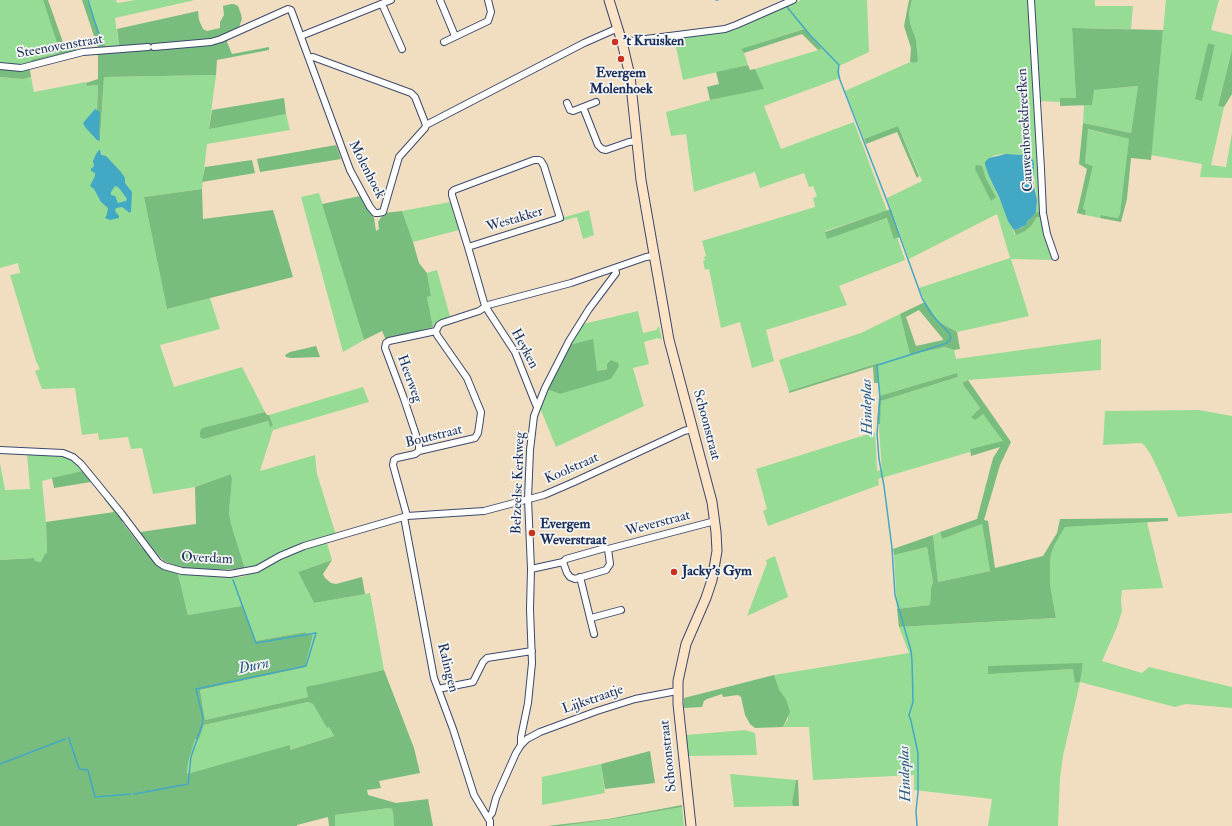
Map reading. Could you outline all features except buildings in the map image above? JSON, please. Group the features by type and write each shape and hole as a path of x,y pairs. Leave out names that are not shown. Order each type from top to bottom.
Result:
{"street":[{"path":"300,36 391,0"},
{"path":"440,0 455,36"},
{"path":"444,42 488,21 491,12 488,0"},
{"name":"Schoonstraat","path":"609,0 622,42 631,85 641,180 653,256 669,340 712,502 715,522 716,551 712,580 685,649 677,691 691,826"},
{"path":"622,42 725,29 793,0"},
{"name":"Cauwenbroekdreefken","path":"1031,0 1043,213 1047,234 1055,257"},
{"path":"382,4 399,47"},
{"name":"Steenovenstraat","path":"0,66 21,68 83,52 211,42 222,39 288,9 291,10"},
{"name":"Molenhoek","path":"291,10 326,109 350,170 370,207 375,213 383,212 399,157 426,125 584,43 618,28"},
{"path":"309,58 313,57 411,92 415,96 426,125"},
{"path":"567,103 571,111 596,102"},
{"path":"583,107 598,145 602,149 606,150 629,142 637,141"},
{"name":"Westakker","path":"534,160 539,160 543,163 560,217 559,219 468,247 452,192 534,160"},
{"path":"468,247 485,306"},
{"path":"436,331 442,323 479,311 485,306 615,269 646,257 653,256"},
{"name":"Belzeelse Kerkweg","path":"521,745 530,689 532,651 528,499 530,450 534,416 553,371 569,341 586,314 616,273 615,269"},
{"name":"Heyken","path":"485,306 515,352 536,404 538,405"},
{"name":"Boutstraat","path":"405,517 393,462 397,458 415,454 419,451 472,440 478,433 480,412 467,378 437,335 436,331"},
{"name":"Heerweg","path":"419,451 419,444 385,346 389,341 436,331"},
{"name":"Koolstraat","path":"405,517 484,511 528,499 563,487 684,431 692,429"},
{"name":"Overdam","path":"0,450 63,453 73,457 81,464 121,513 158,562 164,566 182,571 230,574 242,573 257,569 280,556 304,546 405,517"},
{"name":"Ralingen","path":"405,517 434,678 453,729 474,795 490,821 490,826"},
{"name":"Weverstraat","path":"531,569 563,562 566,559 605,548 608,549 715,522"},
{"path":"563,562 570,578 575,579 608,569 610,564 608,549"},
{"path":"580,577 594,634"},
{"path":"591,618 621,610"},
{"path":"438,689 473,682 483,662 487,658 532,651"},
{"name":"Lijkstraatje","path":"521,745 540,732 597,711 635,699 677,691"},
{"path":"488,818 492,813 499,793 521,745"}],"green space":[{"path":"0,0 43,0 57,42 58,52 56,54 33,59 32,64 27,66 0,64"},
{"path":"43,0 48,0 64,45 66,48 76,49 77,52 32,64 31,61 33,59 56,54 59,49"},
{"path":"82,0 87,0 106,48 98,48"},
{"path":"87,0 116,0 117,3 136,0 195,0 115,18 119,46 106,48"},
{"path":"801,0 867,0 869,52 839,66 840,78 764,106 781,149 854,122 887,211 825,231 827,238 888,218 894,238 897,237 905,260 839,286 847,305 766,330 774,361 752,368 740,322 721,328 709,269 705,270 703,261 705,260 704,257 706,256 702,241 815,207 813,198 817,196 813,186 809,187 804,173 760,188 755,172 694,192 686,134 671,136 666,112 710,100 763,89 755,69 822,49 803,29 742,49 748,65 683,80 674,38 735,30"},
{"path":"909,0 912,0 909,12 910,23 916,40 918,60 914,63 910,62 911,48 904,26"},
{"path":"912,0 1029,0 1041,212 1036,212 1037,200 1034,175 1025,155 996,155 989,158 985,165 1015,235 1031,226 1037,217 1041,217 1053,260 1011,259 1029,316 957,332 939,322 925,302 919,288 1010,258 997,214 909,259 887,198 922,181 898,126 864,139 845,91 910,62 914,63 918,60 916,40 910,23 909,12"},
{"path":"1034,0 1095,0 1095,6 1133,6 1131,29 1072,28 1076,98 1060,98 1060,102 1039,101"},
{"path":"1166,0 1219,0 1211,30 1232,35 1232,50 1218,106 1224,107 1211,165 1226,167 1232,133 1232,178 1200,177 1202,164 1151,155","holes":["1208,43 1215,45 1202,100"]},
{"path":"231,4 238,6 242,19 239,27 231,33 227,42 232,54 269,47 269,50 217,60 216,75 104,77 100,138 96,138 98,85 87,86 86,83 98,79 98,54 120,52 117,29 198,11 199,20 203,29 207,31 220,28 220,22 224,15 223,6"},
{"path":"1072,28 1163,30 1151,160 1131,158 1127,199 1121,222 1100,218 1101,215 1118,218 1120,214 1129,139 1088,129 1085,163 1093,166 1083,209 1086,210 1085,215 1077,213 1087,169 1079,164 1083,123 1131,133 1138,86 1094,90 1092,105 1060,106 1060,98 1076,98"},
{"path":"804,29 822,49 818,50 802,34 744,53 741,49"},
{"path":"1208,43 1215,45 1202,101 1195,99"},
{"path":"1232,50 1232,94 1224,107 1218,106"},
{"path":"748,65 750,70 755,69 764,89 710,100 707,87 719,84 716,72"},
{"path":"0,69 30,70 31,77 23,79 0,77"},
{"path":"216,75 209,128 286,114 290,130 207,144 202,189 144,197 167,309 210,298 220,329 160,345 174,387 242,367 265,412 202,428 204,439 268,421 270,426 273,425 269,415 363,387 369,402 273,430 260,471 315,455 317,474 336,535 304,543 261,564 245,569 229,513 232,479 231,474 195,487 153,494 142,448 131,449 128,437 99,440 98,433 82,435 75,388 42,389 35,371 40,369 36,361 10,275 20,273 18,263 0,268 0,77 23,79 31,77 34,92 86,82 87,86 98,85 96,138 100,138 104,77"},
{"path":"1138,86 1131,133 1083,123 1084,105 1092,105 1093,90"},
{"path":"284,98 286,114 209,129 212,110"},
{"path":"898,126 919,176 917,178 897,132 866,144 864,139"},
{"path":"1087,129 1129,139 1123,197 1119,218 1101,215 1100,218 1085,215 1086,210 1083,209 1093,166 1085,163"},
{"path":"336,145 341,159 260,172 257,159"},
{"path":"252,160 255,173 202,182 205,167"},
{"path":"976,165 982,166 986,179 996,197 991,201 975,169"},
{"path":"202,189 203,219 273,210 293,277 167,309 144,197"},
{"path":"319,193 364,340 343,352 301,197"},
{"path":"360,196 374,218 376,231 379,229 378,222 384,213 402,211 419,263 427,273 431,296 427,297 433,327 386,340 382,331 364,340 322,204"},
{"path":"450,202 459,230 413,242 402,211"},
{"path":"891,209 900,237 894,239 887,218 827,239 825,232"},
{"path":"589,210 594,235 583,239 577,217 562,221 562,218"},
{"path":"1036,212 1041,212 1041,217 1037,217 1031,226 1025,231 1016,235 1013,229 1016,230 1023,227"},
{"path":"437,270 450,316 436,323 433,327 427,297 431,296 427,273"},
{"path":"925,302 939,322 957,332 960,349 954,350 945,347 910,355 900,314","holes":["919,310 943,339 916,346 906,317"]},
{"path":"638,311 643,333 656,330 659,326 662,340 658,338 644,342 649,364 633,368 644,406 556,447 540,408 546,389 560,394 610,379 618,366 597,371 569,345 583,324"},
{"path":"900,314 910,355 945,347 954,350 956,359 1101,339 1101,370 968,380 962,383 980,408 972,416 983,414 1004,441 970,449 970,452 878,479 879,485 768,526 763,511 767,509 756,469 875,432 877,471 882,470 879,430 881,401 958,377 957,373 879,396 877,363 789,391 779,360 861,333"},
{"path":"593,339 597,371 607,369 607,364 611,360 618,363 619,366 611,379 560,394 546,389 570,345"},
{"path":"316,346 320,357 291,358 286,357 285,355 290,352"},
{"path":"878,363 879,383 874,383 873,367 789,393 789,391"},
{"path":"957,373 958,377 881,401 880,424 877,424 879,396"},
{"path":"968,380 1011,442 1000,465 984,520 988,521 995,568 1043,556 1057,533 1060,519 1168,518 1168,521 1065,527 1051,554 1050,585 1056,618 899,627 897,609 930,605 931,588 933,582 927,547 894,555 893,549 933,535 938,582 990,571 982,524 942,539 940,532 977,519 993,458 1000,447 971,456 970,449 1003,441 983,414 975,420 971,417 980,408 962,383"},
{"path":"1199,410 1232,416 1232,513 1178,517 1161,476 1150,453 1144,445 1141,443 1103,445 1105,411"},
{"path":"265,412 269,415 273,425 270,427 268,421 204,439 200,437 202,428"},
{"path":"27,454 61,456 73,461 82,471 42,481 47,554 44,556 42,561 35,561 33,558 0,560 0,463 5,490 30,489"},
{"path":"82,471 91,482 54,488 52,478"},
{"path":"231,474 232,479 229,513 245,569 202,570 175,566 164,561 140,532 196,524 195,487"},
{"path":"105,497 142,548 144,547 164,566 178,574 188,615 243,606 255,641 306,632 306,635 313,635 306,667 200,690 205,720 308,697 306,687 384,670 414,748 420,773 379,781 381,788 367,790 368,795 396,803 428,799 433,826 394,826 393,812 392,809 389,808 335,815 335,826 329,826 328,817 297,826 0,826 0,560 34,558 35,561 41,562 47,553 46,522 114,512 104,499","holes":["308,702 313,704 327,728 329,727 334,736 290,750 290,745 187,774 188,763 195,739 199,739 204,725"]},
{"path":"1147,522 1163,588 1122,590 1122,611 1117,627 1102,661 1142,673 1149,667 1232,687 1232,708 1186,704 1175,707 1080,682 1063,756 1060,778 1058,826 988,826 992,799 914,790 914,775 813,780 809,727 783,727 788,719 786,699 779,689 774,675 909,653 899,627 1056,618 1050,585 1051,554 1065,527","holes":["1083,663 1080,682 1075,683 1074,669 988,673"]},
{"path":"982,524 990,571 938,582 933,535 940,532 942,539"},
{"path":"327,543 332,560 298,572 314,603 370,593 384,670 307,687 308,697 205,720 200,690 306,667 313,635 306,635 306,632 255,641 243,607 188,615 178,574 241,577 253,573 294,553"},
{"path":"927,547 933,582 931,588 930,605 897,609 894,555"},
{"path":"775,556 788,597 747,616 767,563 766,560"},
{"path":"332,560 323,574 325,578 331,583 336,584 362,577 365,594 314,603 298,572"},
{"path":"1083,663 1080,682 1075,683 1073,669 988,674 988,666"},
{"path":"774,675 779,689 786,699 790,712 783,727 755,728 750,724 745,715 741,697 738,695 723,697 722,694 707,699 704,701 702,707 684,708 684,698"},
{"path":"308,702 313,704 327,728 329,727 334,736 290,750 290,746 187,774 188,763 195,739 199,739 204,725"},
{"path":"745,730 755,733 757,755 687,756 686,735"},
{"path":"650,751 655,783 605,789 601,764"},
{"path":"601,764 605,793 542,805 542,777"},
{"path":"730,774 796,780 792,802 793,806 734,807"},
{"path":"796,780 798,780 799,806 793,806 792,802"},
{"path":"682,805 682,807 613,819 561,826 547,826 608,819"},
{"path":"682,807 684,826 561,826 613,819"},
{"path":"389,808 392,809 393,812 394,826 335,826 335,815"}],"water":[{"path":"95,109 100,112 100,141 97,140 83,123"},
{"path":"100,150 101,155 106,156 125,178 125,183 132,192 130,213 122,207 116,208 115,211 119,218 110,220 105,218 108,208 101,202 94,189 90,186 95,176 95,173 91,171 91,169 94,166 93,161 96,154","holes":["115,186 118,187 127,199 126,201 118,203 115,196 111,195 111,192"]},
{"path":"1006,154 1025,155 1033,160 1034,164 1033,181 1037,200 1036,212 1026,225 1016,230 1013,229 1008,221 985,165 985,162 989,158"}],"waterway":[{"path":"88,0 102,45"},
{"name":"Hindeplas","path":"787,7 810,35 839,65 838,72 840,80 887,201 922,298 932,315 949,333 951,338 947,343 877,366 880,398 877,434 879,459 892,548 895,595 911,651 912,661 913,702 909,715 918,753 918,792 916,811 917,826"},
{"name":"Durn","path":"134,794 188,784 191,757 203,718 196,689 306,666 316,633 256,643 233,580"},
{"name":"Durn","path":"68,738 78,766 80,769 88,770 95,797 130,794"},
{"name":"Durn","path":"0,764 65,739"}],"place":[{"name":"'t Kruisken","path":"615,42"},
{"name":"Evergem Molenhoek","path":"621,59"},
{"name":"Evergem Weverstraat","path":"532,533"},
{"name":"Jacky's Gym","path":"674,572"}]}
